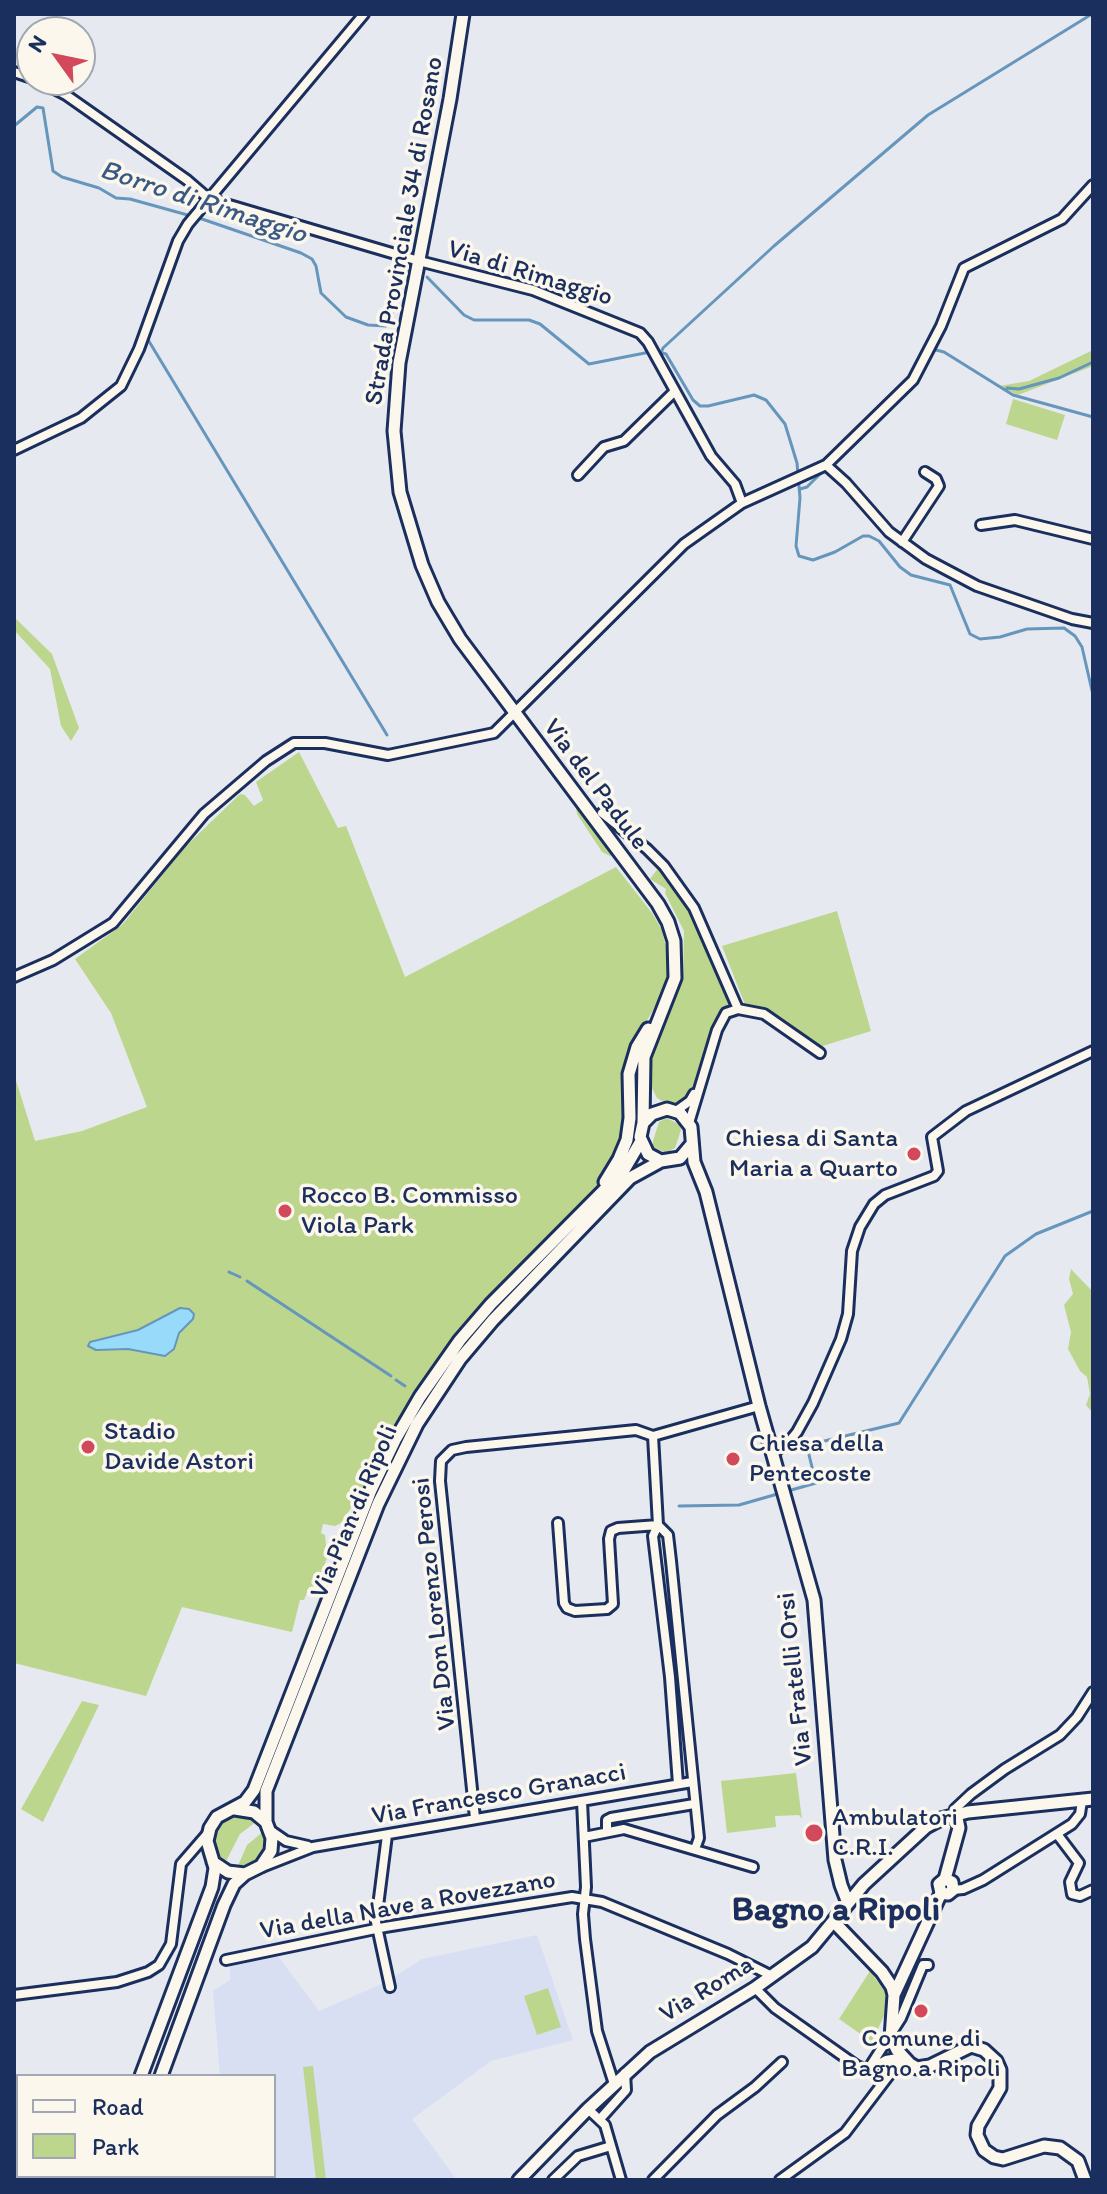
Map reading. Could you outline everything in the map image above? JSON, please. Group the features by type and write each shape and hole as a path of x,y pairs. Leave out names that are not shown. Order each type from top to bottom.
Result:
{"main road":[{"name":"Strada Provinciale 34 di Rosano","path":"463,14 450,99 399,363 395,447 400,492 412,536 438,602 460,639 514,714"},
{"name":"Via del Padule","path":"514,714 666,917 674,941 673,984 644,1057 641,1141"},
{"name":"Via Pian di Ripoli","path":"596,1196 627,1140 630,1124 629,1074 634,1055 643,1036 661,1013"},
{"path":"642,1085 652,1099 689,1123 692,1131 691,1145 706,1192 773,1453"},
{"path":"643,1123 652,1114 670,1110"},
{"name":"Via Pian di Ripoli","path":"207,1834 217,1817 235,1809 254,1790 371,1490 420,1397 481,1316 624,1170 641,1141"},
{"path":"641,1141 648,1154 661,1161 676,1160 691,1145"},
{"path":"676,1160 700,1179"},
{"name":"Via Pian di Ripoli","path":"162,2074 234,1884 265,1862 271,1851 266,1791 381,1496 417,1424 460,1359 493,1320 625,1183 661,1161"},
{"name":"Via Fratelli Orsi","path":"773,1453 814,1600 835,1860 848,1903"},
{"name":"Via Roma","path":"519,2180 625,2073 663,2043 755,1988 812,1947 869,1879 926,1827 956,1814 1088,1800"},
{"path":"235,1809 249,1810 268,1826"},
{"path":"956,1814 959,1828 945,1879 939,1884 947,1892 894,1995 892,2042 903,2057 922,2068 966,2047 976,2046 984,2050 996,2061 1001,2075 1000,2088 978,2126 977,2135 984,2150 1003,2159 1044,2146 1060,2148 1078,2161 1085,2180"},
{"path":"142,2074 208,1903 214,1878 207,1834"},
{"path":"212,1860 228,1872 251,1872"},
{"path":"834,1922 882,1972 894,1995"}],"street":[{"path":"14,450 81,418 121,386 139,349 178,241 188,224 364,14"},
{"name":"Via di Rimaggio","path":"67,96 209,199 418,264 533,290 640,333 648,342 711,456 735,484 742,503"},
{"path":"514,714 684,544 742,503 826,465 913,380 941,326 964,268 1062,219 1093,185"},
{"path":"578,475 604,447 624,441 675,391"},
{"path":"826,465 846,483 874,518 926,559 977,586 1072,619 1093,623"},
{"path":"902,542 939,486 936,479 925,472"},
{"path":"981,525 1015,520 1093,539"},
{"name":"Via del Padule","path":"14,977 53,960 113,923 204,814 266,761 294,743 325,743 394,755 489,735 514,714"},
{"name":"Via del Padule","path":"602,813 656,857 694,908 740,1010"},
{"path":"689,1123 723,1017 740,1010 764,1014 820,1053"},
{"path":"773,1453 797,1432 841,1339 848,1314 852,1251 860,1227 874,1204 885,1195 934,1176 938,1171 932,1137 956,1118 1093,1051"},
{"path":"670,1110 690,1101 702,1078"},
{"path":"678,1784 670,1677 653,1536 658,1525 653,1436 759,1406"},
{"name":"Via Don Lorenzo Perosi","path":"475,1818 440,1481 441,1461 448,1452 466,1447 636,1430 653,1436"},
{"path":"558,1523 564,1603 575,1611 607,1609 613,1604 611,1531 658,1525 668,1535 680,1676 699,1838 695,1849"},
{"path":"670,1677 680,1676"},
{"path":"956,1814 955,1809 971,1794 1005,1769 1053,1742 1080,1713 1093,1692"},
{"name":"Via Francesco Granacci","path":"251,1872 313,1847 692,1782"},
{"path":"947,1892 958,1891 983,1880 1057,1834 1076,1820 1088,1800"},
{"path":"582,1801 583,1914 595,2021 614,2084"},
{"path":"607,1830 607,1820 611,1818 694,1804"},
{"name":"Via Francesco Granacci","path":"268,1826 286,1841 313,1847"},
{"path":"584,1837 607,1830 629,1830 753,1867"},
{"path":"14,1995 117,1982 159,1965 170,1949 180,1868 207,1834"},
{"path":"1057,1834 1079,1863 1070,1882 1072,1894 1080,1896 1092,1892"},
{"path":"387,1835 377,1903 377,1929 390,1987"},
{"path":"189,1853 201,1852 212,1860"},
{"name":"Via della Nave a Rovezzano","path":"226,1960 377,1929 572,1897 602,1902 728,1954 772,1976"},
{"path":"868,2070 901,2018 923,1965 928,1965"},
{"path":"755,1988 775,2008 857,2066 868,2070 886,2060 903,2057"},
{"path":"780,2180 845,2133 903,2057"},
{"path":"653,2180 717,2115 782,2062"},
{"name":"Via Roma","path":"600,2119 626,2090 625,2073"},
{"path":"588,2109 605,2125 621,2180"},
{"path":"553,2180 582,2154 611,2146"}],"shaded area":[{"path":"537,1935 573,2040 491,2061 412,2119 457,2180 228,2180 276,2178 276,2074 220,2074 213,1991 230,1980 230,1966 277,1955 319,2011 384,1983 422,1959"}],"green space":[{"path":"1093,350 1093,366 1018,395 999,386 1029,381"},
{"path":"1013,399 1065,415 1057,440 1006,424"},
{"path":"14,617 52,654 79,728 71,741 61,726 50,669 14,630"},
{"name":"Rocco B. Commisso Viola Park","path":"299,752 338,828 346,826 405,977 616,867 662,930 668,956 668,974 665,988 627,1057 620,1142 602,1181 449,1346 402,1415 366,1485 341,1523 335,1526 323,1524 321,1533 325,1535 327,1558 317,1585 309,1587 304,1600 300,1600 292,1632 182,1607 146,1696 14,1663 14,1074 35,1141 82,1131 147,1107 111,1013 75,959 122,925 186,846 240,794 245,795 254,806 263,800 256,782"},
{"path":"575,803 614,853 610,856 602,852 577,814"},
{"path":"659,867 691,910 734,1005 720,1014 714,1026 691,1094 677,1103 657,1098 648,1070 649,1058 683,974 684,931 665,893 666,889 650,879"},
{"path":"837,911 871,1031 816,1048 746,1007 722,946"},
{"path":"667,1118 680,1125 681,1130 675,1148 666,1153 653,1147 653,1141 659,1122"},
{"path":"1071,1269 1093,1292 1093,1413 1086,1405 1090,1394 1087,1377 1080,1371 1068,1349 1071,1332 1064,1305 1073,1294 1069,1279"},
{"path":"359,1512 296,1670 297,1655 345,1532"},
{"path":"82,1701 99,1705 43,1822 21,1809"},
{"path":"796,1773 802,1819 799,1815 775,1816 776,1827 727,1833 721,1781"},
{"path":"239,1814 251,1816 257,1821 240,1834 225,1863 214,1849 214,1836 222,1821"},
{"path":"265,1830 266,1846 261,1858 251,1866 237,1868 247,1845"},
{"path":"870,1971 885,1992 888,2007 872,2042 839,2019"},
{"path":"548,1988 561,2027 537,2035 524,1996"},
{"path":"313,2066 326,2180 316,2180 303,2067"}],"water":[{"path":"180,1308 189,1309 194,1314 193,1319 179,1333 174,1349 165,1356 128,1349 96,1350 88,1346 90,1342 138,1330"}],"waterway":[{"path":"661,353 774,246 928,115 1092,14"},
{"name":"Borro di Rimaggio","path":"14,126 37,107 43,108 53,171 62,177 99,188 116,198 202,219 312,259 321,293 346,317 368,325 386,326 392,320 393,281 402,270 410,273"},
{"name":"Borro di Rimaggio","path":"427,277 464,315 474,320 529,320 540,324 589,364 650,352"},
{"path":"147,338 387,735"},
{"path":"932,349 944,352 1013,395 1093,417"},
{"name":"Borro di Rimaggio","path":"658,352 666,354 693,400 700,406 754,395 766,400 785,424 797,463 800,498 796,546 799,556 813,560 869,536 879,541 900,567 911,575 950,585 970,634 980,639 1027,629 1064,628 1075,636 1082,647 1093,695"},
{"path":"1007,388 1019,389 1059,378 1093,362"},
{"path":"800,489 807,487 825,469"},
{"path":"679,1506 739,1505 816,1483 808,1451 812,1444 899,1423 1005,1256 1036,1234 1093,1211"},
{"path":"229,1272 240,1277"},
{"path":"247,1281 391,1376"},
{"path":"396,1380 405,1386"}],"place":[{"name":"Chiesa di Santa Maria a Quarto","path":"914,1154"},
{"name":"Rocco B. Commisso Viola Park","path":"285,1211"},
{"name":"Stadio Davide Astori","path":"88,1447"},
{"name":"Chiesa della Pentecoste","path":"733,1459"},
{"name":"Ambulatori C.R.I.","path":"814,1833"},
{"name":"Comune di Bagno a Ripoli","path":"921,2011"}],"district":[{"name":"Bagno a Ripoli","path":"836,1911"}]}
